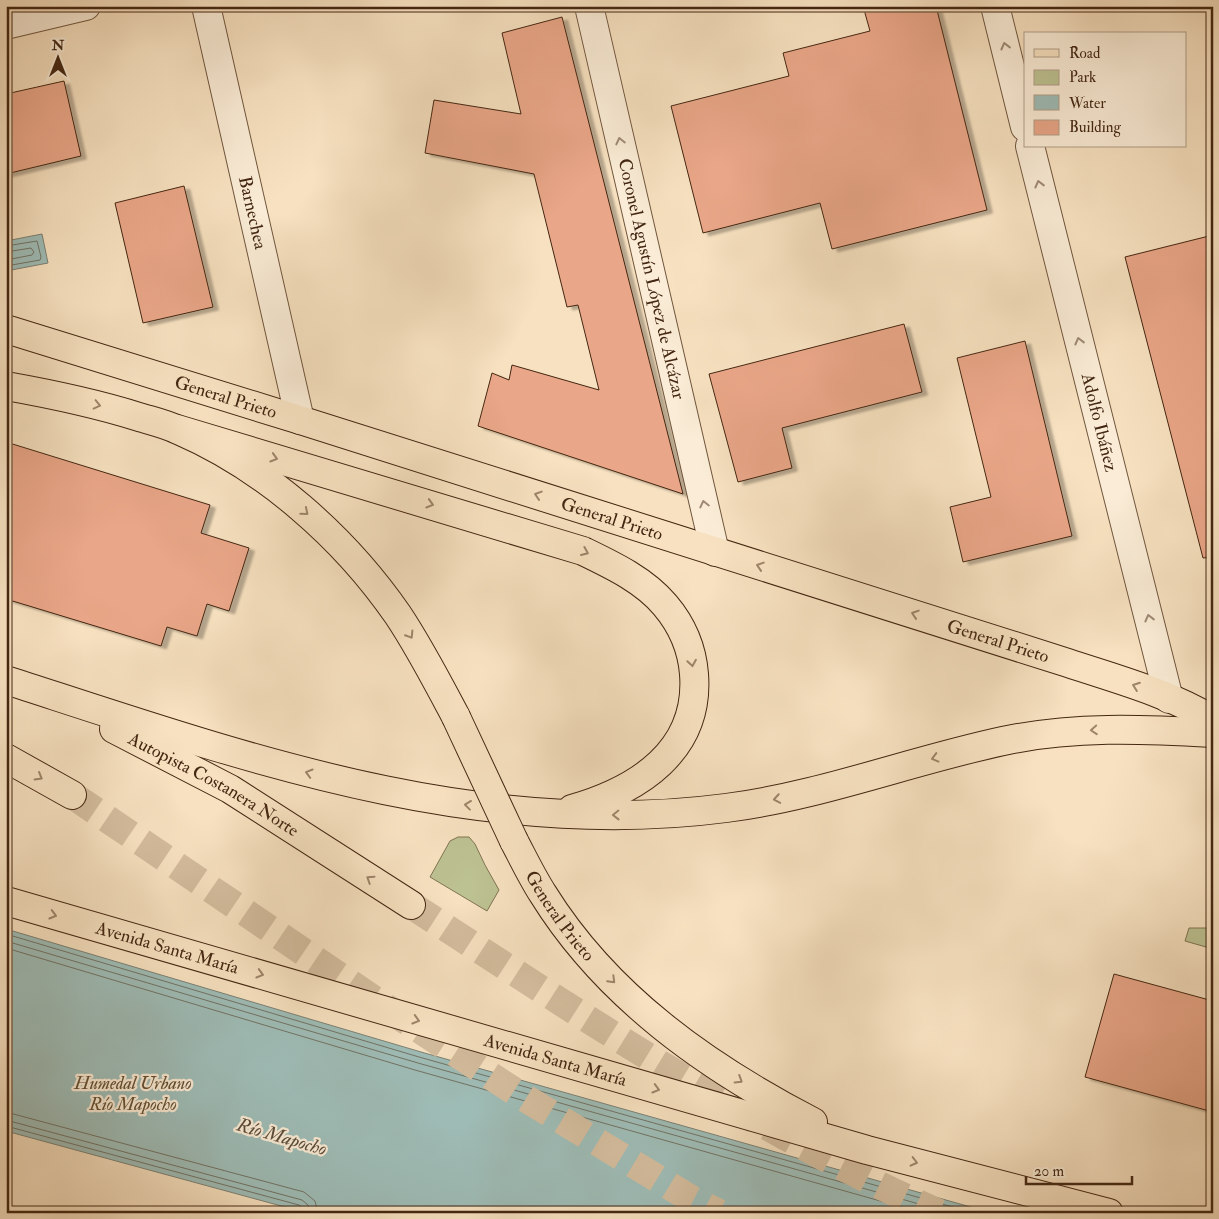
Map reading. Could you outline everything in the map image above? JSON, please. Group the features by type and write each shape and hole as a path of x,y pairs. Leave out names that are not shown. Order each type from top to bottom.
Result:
{"main road":[{"name":"General Prieto","path":"6,329 1068,663 1169,699 1213,720"},
{"name":"General Prieto","path":"6,386 105,407 177,429 218,449 254,470 316,521 373,582 398,616 425,659 456,717 514,841 542,893 580,946 637,1006 667,1031 773,1102 866,1150"},
{"path":"177,429 583,551 617,568 665,604 678,622 688,642 693,663 694,701 682,737 659,766 637,782 583,806 552,815"},
{"path":"6,680 202,743 326,778 440,802 552,815 656,814 782,799 1004,741 1053,732 1103,729 1213,734"},
{"name":"Autopista Costanera Norte","path":"6,680 95,719 230,789 411,905"},
{"path":"6,758 72,795"},
{"name":"Avenida Santa María","path":"6,901 866,1150 1109,1213"}],"street":[{"path":"6,25 86,6"},
{"name":"Barnechea","path":"206,6 300,420"},
{"name":"Coronel Agustín López de Alcázar","path":"589,6 715,552"},
{"path":"995,6 1024,123"},
{"name":"Adolfo Ibáñez","path":"1031,148 1169,699"}],"green space":[{"path":"458,837 469,837 475,844 499,890 487,911 430,877 450,841"},
{"path":"1189,928 1213,928 1213,949 1185,941"}],"water":[{"path":"42,234 48,263 6,271 6,241"},
{"name":"Humedal Urbano Río Mapocho","path":"6,929 421,1052 992,1213 307,1213 6,1131"}],"building":[{"path":"863,6 936,6 987,210 832,249 820,203 703,233 671,106 789,76 783,53 870,31"},
{"path":"562,17 683,494 478,426 492,373 509,380 512,365 599,390 578,305 567,307 534,174 425,153 434,100 521,114 502,33"},
{"path":"64,81 81,156 6,174 6,94"},
{"path":"184,186 213,307 143,323 115,203"},
{"path":"1213,235 1213,557 1203,558 1125,257"},
{"path":"904,324 922,392 782,428 792,468 738,482 709,374"},
{"path":"1025,341 1072,536 963,562 950,507 991,497 957,358"},
{"path":"6,442 210,505 201,533 249,548 229,611 207,604 197,636 167,627 161,646 6,599"},
{"path":"1114,974 1213,1001 1213,1112 1085,1077"}],"tunnel":[{"path":"72,795 382,1005 517,1093 691,1199 719,1213"},
{"path":"411,905 669,1070 802,1145 939,1213"}],"water label":[{"name":"Río Mapocho","path":"282,1136"}]}
